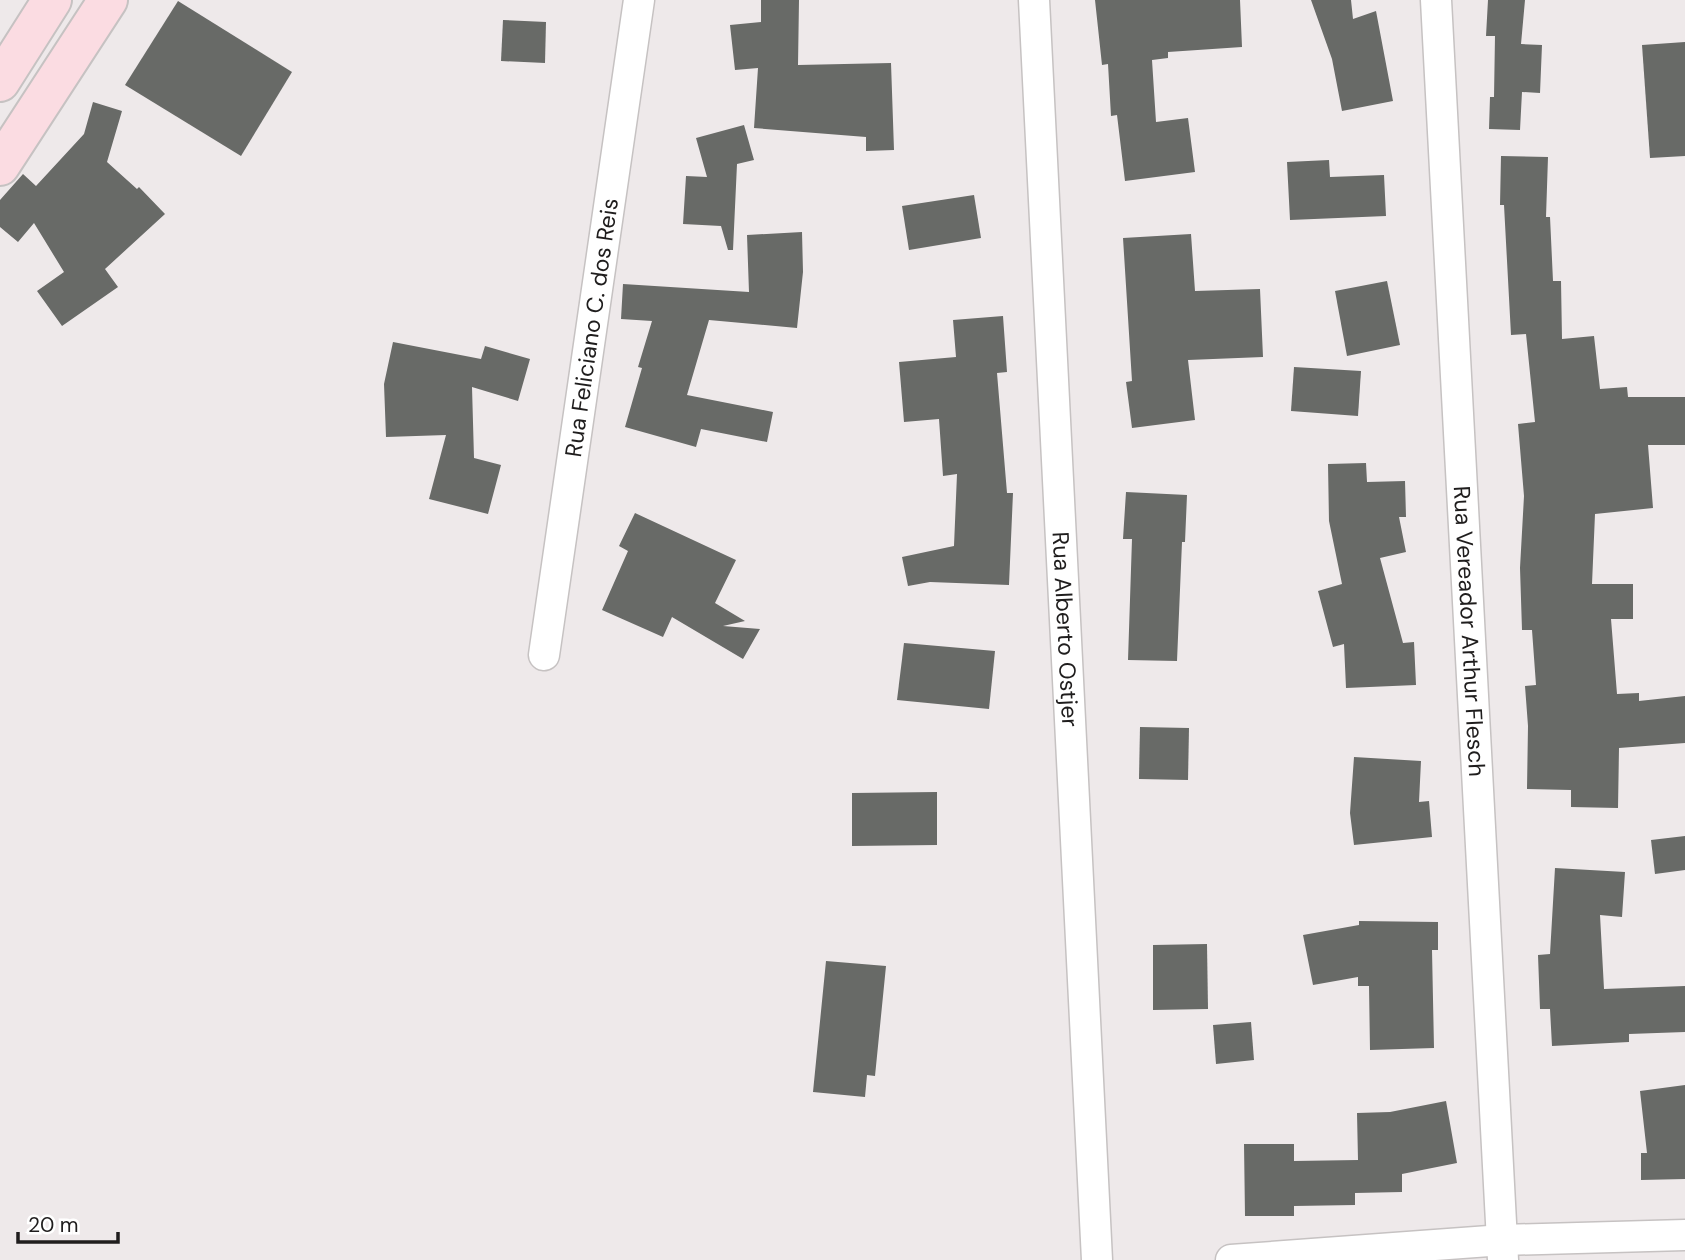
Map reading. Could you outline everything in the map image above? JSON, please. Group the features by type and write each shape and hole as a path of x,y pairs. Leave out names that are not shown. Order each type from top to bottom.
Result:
{"main road":[{"path":"0,82 52,0"},
{"path":"0,166 108,0"}],"street":[{"name":"Rua Feliciano C. dos Reis","path":"544,655 639,0"},
{"name":"Rua Alberto Ostjer","path":"1034,0 1097,1260"},
{"name":"Rua Vereador Arthur Flesch","path":"1436,0 1503,1250"},
{"path":"1231,1260 1503,1250 1685,1235"}],"building":[{"path":"761,0 799,0 798,65 891,63 894,150 866,151 866,137 754,128 758,68 735,70 730,25 761,22"},
{"path":"1095,0 1240,0 1242,47 1168,52 1168,58 1152,60 1156,122 1188,118 1195,172 1125,181 1117,115 1111,116 1108,64 1102,65"},
{"path":"1311,0 1351,0 1353,19 1376,11 1393,101 1342,111 1332,59"},
{"path":"1488,0 1525,0 1521,44 1542,45 1540,93 1522,92 1520,130 1489,129 1490,97 1494,97 1495,36 1486,36"},
{"path":"178,1 292,72 241,156 125,85"},
{"path":"503,20 546,22 545,63 501,61"},
{"path":"1685,42 1685,156 1650,158 1642,45"},
{"path":"93,102 122,111 107,162 137,189 139,187 165,214 105,269 118,287 62,326 37,291 64,272 34,223 18,242 0,227 0,200 23,174 36,186 84,134"},
{"path":"744,125 754,160 737,164 733,250 728,250 721,226 683,224 686,176 707,177 696,138"},
{"path":"1501,156 1548,157 1546,217 1550,217 1553,281 1561,281 1562,339 1594,336 1600,389 1627,387 1628,397 1685,397 1685,445 1648,445 1653,508 1595,514 1592,584 1633,584 1633,619 1611,619 1617,694 1639,693 1639,701 1685,696 1685,743 1619,748 1618,808 1571,807 1571,790 1527,789 1528,726 1525,686 1536,685 1532,630 1522,630 1520,568 1524,496 1518,424 1535,422 1526,334 1511,335 1504,205 1500,205"},
{"path":"1329,160 1330,177 1384,175 1386,216 1290,220 1287,162"},
{"path":"974,195 981,238 909,250 902,206"},
{"path":"802,232 803,272 797,328 709,320 687,395 773,412 767,442 701,429 696,447 625,427 642,368 638,367 652,321 621,319 623,284 749,292 747,235"},
{"path":"1191,234 1195,291 1260,289 1263,357 1188,360 1195,420 1132,428 1126,382 1132,381 1123,238"},
{"path":"1387,281 1400,345 1347,356 1335,291"},
{"path":"1003,316 1007,372 997,373 1007,493 1013,493 1009,585 930,582 908,586 902,557 954,546 957,474 943,476 939,419 904,422 899,362 956,357 953,320"},
{"path":"393,342 481,359 485,346 530,359 518,401 472,387 474,458 501,465 488,514 429,499 446,435 386,437 384,384"},
{"path":"1294,367 1361,371 1358,416 1291,411"},
{"path":"1366,463 1367,482 1405,481 1406,517 1399,517 1406,552 1380,558 1403,643 1414,642 1416,685 1346,688 1344,644 1333,647 1318,591 1342,584 1329,521 1328,464"},
{"path":"1126,492 1187,495 1185,542 1182,542 1177,661 1128,660 1132,539 1123,539"},
{"path":"635,513 736,560 715,603 745,621 723,626 760,629 743,659 672,617 663,637 602,610 628,551 619,546"},
{"path":"904,643 995,651 989,709 897,700"},
{"path":"1140,727 1189,728 1188,780 1139,779"},
{"path":"1354,757 1421,761 1419,802 1429,801 1432,837 1354,845 1350,813"},
{"path":"937,792 937,845 852,846 852,793"},
{"path":"1685,836 1685,870 1655,874 1651,840"},
{"path":"1555,868 1625,872 1622,917 1600,915 1604,989 1685,986 1685,1032 1629,1034 1629,1042 1552,1046 1550,1009 1540,1009 1538,955 1550,954"},
{"path":"1359,921 1438,922 1438,950 1432,950 1434,1048 1370,1050 1369,986 1358,986 1358,977 1313,985 1303,935 1359,925"},
{"path":"1207,944 1208,1009 1153,1010 1153,945"},
{"path":"826,961 886,966 875,1076 867,1075 865,1097 813,1092"},
{"path":"1251,1022 1254,1060 1216,1064 1213,1025"},
{"path":"1685,1085 1685,1179 1641,1180 1641,1153 1647,1153 1640,1091"},
{"path":"1446,1101 1457,1163 1402,1174 1402,1192 1355,1193 1355,1205 1294,1206 1294,1216 1245,1216 1244,1144 1294,1144 1294,1161 1358,1160 1357,1113 1390,1112"}]}
